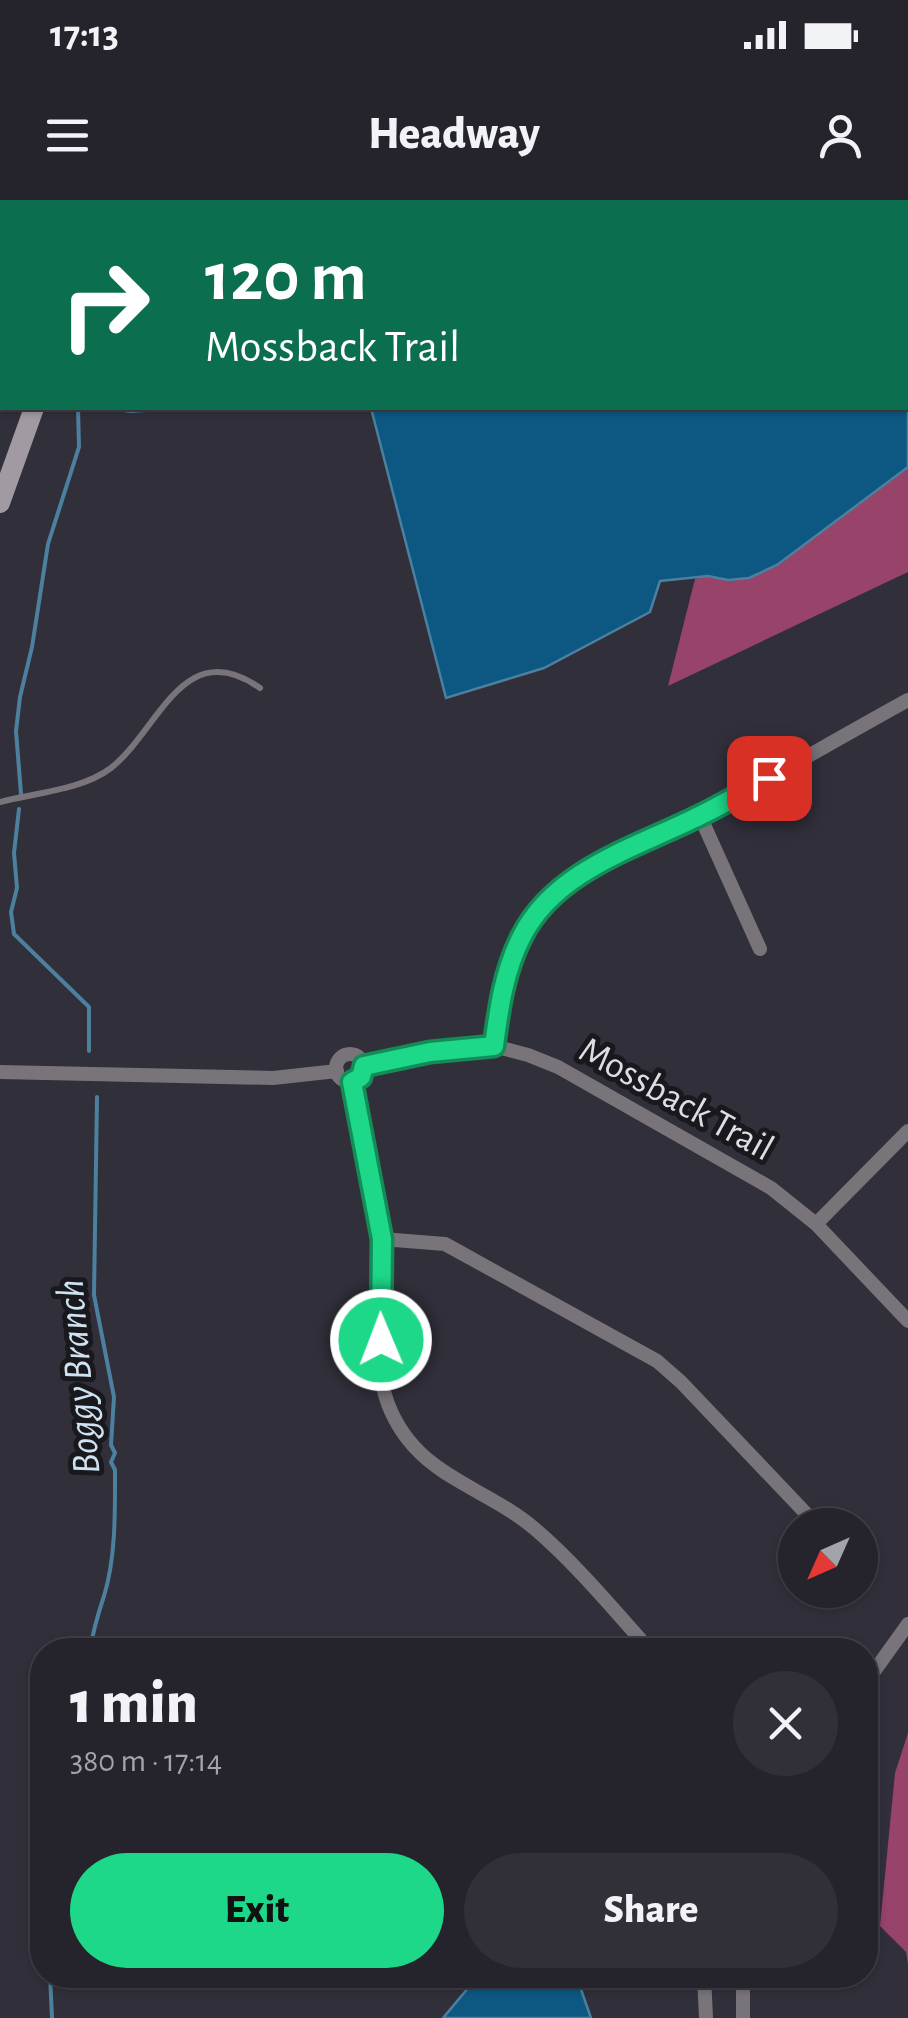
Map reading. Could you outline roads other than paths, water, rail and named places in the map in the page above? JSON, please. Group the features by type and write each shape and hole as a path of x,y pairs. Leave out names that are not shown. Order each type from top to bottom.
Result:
{"street":[{"path":"0,503 33,410"},
{"path":"494,1046 501,994 511,959 542,905 568,882 700,816 908,700"},
{"path":"700,816 760,949"},
{"name":"Mossback Trail","path":"0,1072 273,1078 337,1071 338,1060 345,1055 358,1056 364,1066 430,1052 494,1046 558,1067 770,1188 816,1224 908,1321"},
{"path":"337,1071 343,1080 352,1082 361,1077 364,1066"},
{"path":"352,1082 382,1239 382,1372 387,1402 412,1446 433,1467 532,1526 639,1638"},
{"path":"816,1224 908,1131"},
{"path":"382,1239 445,1244 657,1361 801,1508"},
{"path":"878,1666 908,1624"},
{"path":"705,1988 706,2018"},
{"path":"743,1988 743,2017 758,2018"}],"lane":[{"path":"0,802 74,785 111,768 165,702 187,682 216,671 242,675 260,688"}],"water":[{"path":"372,410 908,410 908,467 777,565 749,578 728,580 708,576 660,581 650,612 544,668 446,698"},
{"path":"468,1988 581,1988 591,2018 443,2018"}],"waterway":[{"name":"Boggy Branch","path":"21,794 16,731 20,697 48,544 79,447 78,410"},
{"path":"123,410 146,410"},
{"name":"Boggy Branch","path":"19,809 14,853 17,888 11,912 14,934 89,1007 89,1051"},
{"name":"Boggy Branch","path":"93,1638 111,1566 115,1501 115,1470 111,1462 115,1453 111,1445 114,1397 94,1295 97,1097"},
{"name":"Boggy Branch","path":"51,1988 52,2018"}]}
